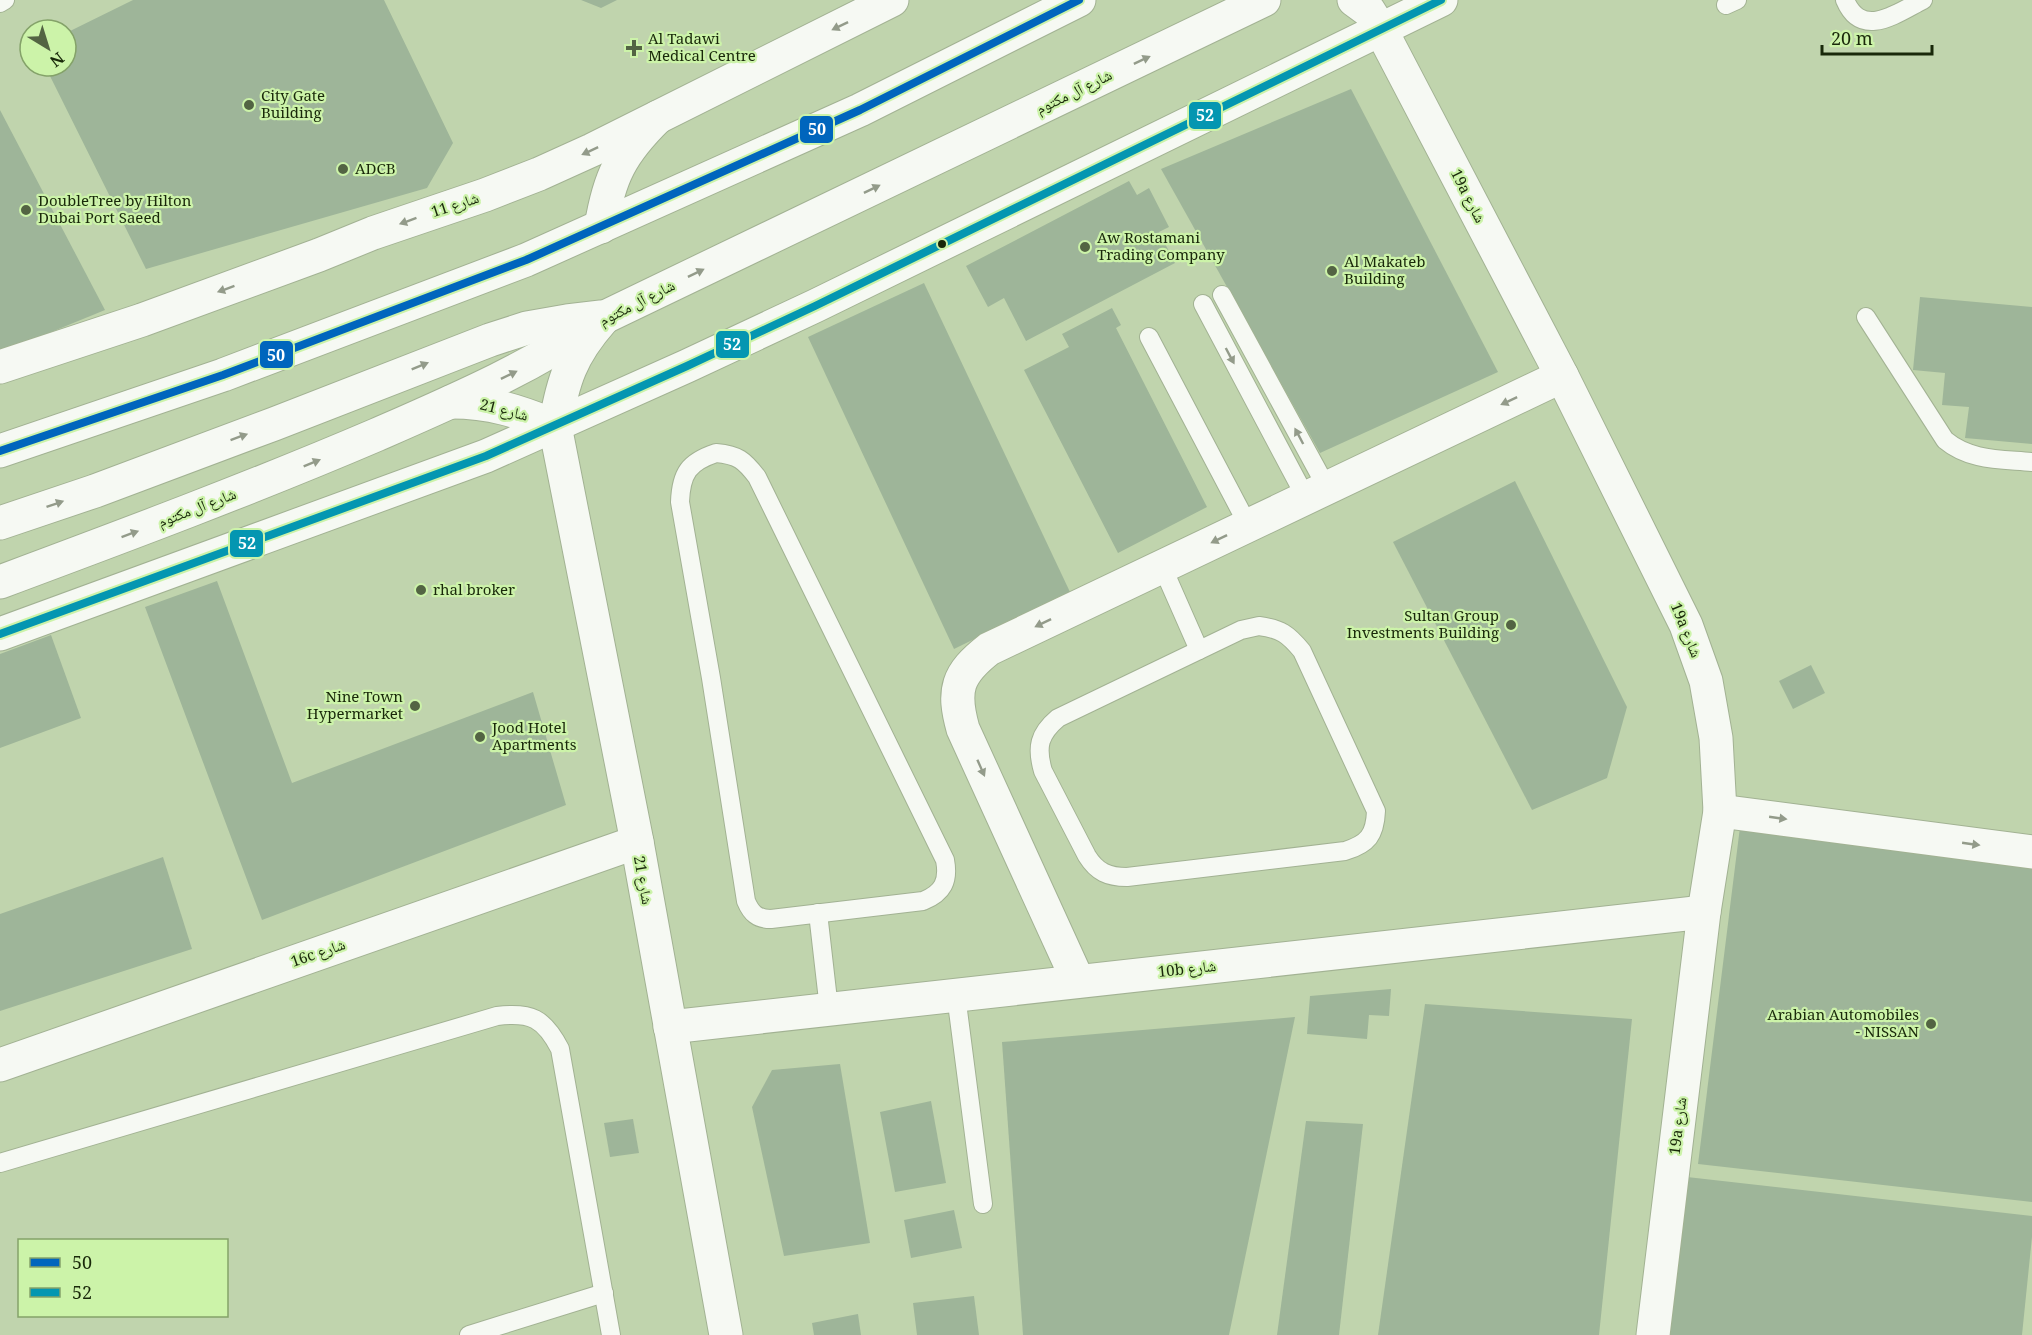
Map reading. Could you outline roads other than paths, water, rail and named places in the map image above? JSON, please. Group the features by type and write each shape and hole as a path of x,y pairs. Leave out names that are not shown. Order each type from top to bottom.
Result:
{"street":[{"name":"شارع 11","path":"0,367 142,320 373,233 539,174 892,0"},
{"path":"0,451 223,375 526,260 860,110 1079,0"},
{"name":"شارع آل مكتوم","path":"0,582 187,513 451,402 531,364 569,342 605,317 1264,0"},
{"name":"19a شارع","path":"1354,0 1369,11 1381,30 1562,376 1686,625 1706,681 1716,738 1720,811 1704,912 1653,1335"},
{"path":"0,634 486,456 555,426 815,306 1441,0"},
{"path":"601,227 606,196 617,166 635,139 658,117"},
{"path":"0,523 274,424 481,343 527,328 605,317"},
{"name":"شارع 21","path":"605,317 584,340 569,368 555,426 636,842 726,1335"},
{"path":"1078,981 963,729 957,706 959,684 971,663 989,649 1562,376"},
{"name":"شارع 21","path":"451,402 478,402 506,408 555,426"},
{"path":"1720,811 2032,852"},
{"name":"16c شارع","path":"0,1065 636,842"},
{"name":"10b شارع","path":"670,1027 1704,912"}],"lane":[{"path":"0,3 5,0"},
{"path":"1845,0 1853,14 1862,20 1873,22 1923,0"},
{"path":"1222,295 1316,493"},
{"path":"1203,304 1316,493"},
{"path":"1866,317 1945,440 1954,448 1978,457 2032,462"},
{"path":"1149,337 1248,525"},
{"path":"716,453 733,455 747,463 757,477 945,860 948,873 944,886 936,897 923,902 818,913 762,919 749,909 746,901 680,501 681,485 687,469 700,458 716,453"},
{"path":"1162,566 1199,650"},
{"path":"1259,626 1276,628 1291,637 1302,651 1377,811 1376,826 1369,838 1359,847 1127,878 1103,873 1094,866 1043,771 1038,756 1043,734 1047,727 1058,718 1199,650 1241,630 1259,626"},
{"path":"818,913 829,1009"},
{"path":"956,995 983,1204"},
{"path":"0,1162 497,1016 517,1013 536,1019 551,1031 560,1049 611,1335"},
{"path":"469,1335 604,1293"}],"place":[{"name":"Al Tadawi Medical Centre","path":"634,48"},
{"name":"City Gate Building","path":"249,105"},
{"name":"ADCB","path":"343,169"},
{"name":"DoubleTree by Hilton Dubai Port Saeed","path":"26,210"},
{"name":"Aw Rostamani Trading Company","path":"1085,247"},
{"name":"Al Makateb Building","path":"1332,271"},
{"name":"rhal broker","path":"421,590"},
{"name":"Sultan Group Investments Building","path":"1511,625"},
{"name":"Nine Town Hypermarket","path":"415,706"},
{"name":"Jood Hotel Apartments","path":"480,737"},
{"name":"Arabian Automobiles - NISSAN","path":"1931,1024"}]}
